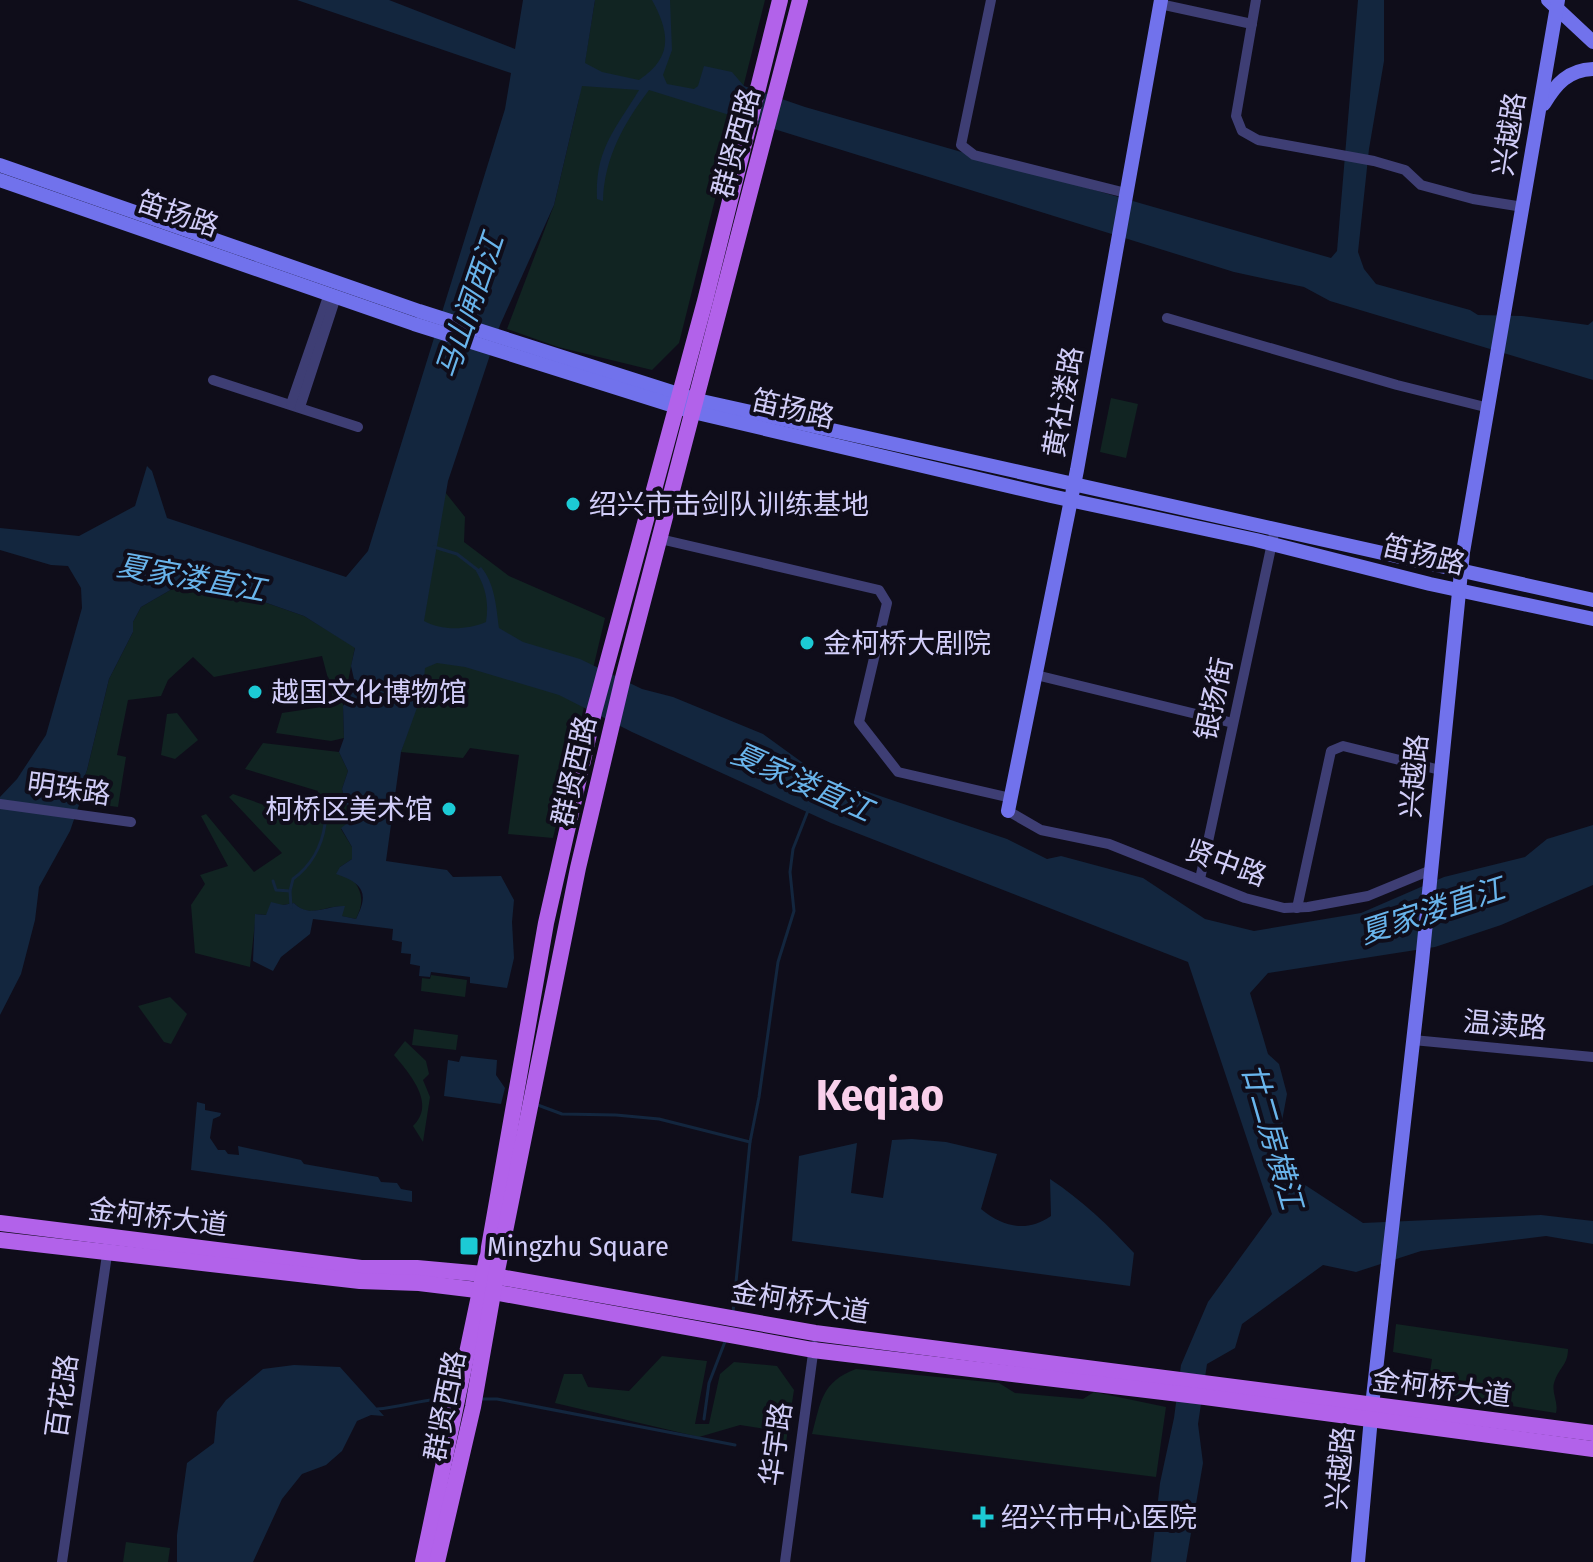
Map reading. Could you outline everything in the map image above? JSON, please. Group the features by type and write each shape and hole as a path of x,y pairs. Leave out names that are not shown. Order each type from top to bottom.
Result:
{"main road":[{"name":"群贤西路","path":"526,1091 546,923 594,712 780,0"},
{"name":"群贤西路","path":"437,1562 526,1091 623,678 800,0"},
{"name":"金柯桥大道","path":"0,1223 108,1245"},
{"name":"金柯桥大道","path":"0,1240 108,1245 361,1268 417,1268 814,1341 1207,1390 1593,1449"},
{"name":"群贤西路","path":"423,1562 464,1407"},
{"name":"金柯桥大道","path":"1372,1413 1593,1433"}],"street":[{"path":"991,0 961,145 974,155 1126,195"},
{"path":"1256,0 1236,116 1242,131 1258,140 1374,161 1405,170 1421,185 1473,199 1523,207"},
{"path":"1160,2 1252,24"},
{"name":"黄社溇路","path":"1010,805 1074,484 1160,2"},
{"path":"1554,3 1593,42"},
{"name":"兴越路","path":"1358,1562 1461,569 1539,111 1554,3"},
{"path":"1539,111 1555,86 1569,75 1593,69"},
{"name":"笛扬路","path":"0,165 416,317 695,406 1071,500 1461,569 1593,600"},
{"name":"笛扬路","path":"0,180 332,295 416,317"},
{"path":"295,406 332,295"},
{"path":"1167,318 1397,385 1489,408"},
{"path":"213,380 358,427"},
{"name":"笛扬路","path":"695,406 1074,484 1273,536 1459,590 1593,619"},
{"name":"银扬街","path":"1200,879 1273,536"},
{"name":"贤中路","path":"660,539 879,590 887,603 859,722 898,772 1010,805 1041,830 1109,844 1245,898 1284,908 1368,896 1431,873"},
{"path":"1036,675 1233,723"},
{"path":"1297,908 1331,751 1343,746 1440,770"},
{"name":"明珠路","path":"0,804 131,822"},
{"name":"温渎路","path":"1413,1040 1593,1057"},
{"name":"百花路","path":"62,1562 108,1245"},
{"name":"华宇路","path":"785,1562 814,1341"}],"green space":[{"path":"595,0 765,0 679,343 652,370 558,347 507,329 554,205 578,103"},
{"path":"1111,398 1138,404 1126,458 1100,452"},
{"path":"445,492 465,517 464,542 509,576 605,618 553,838 508,834 519,755 470,748 463,758 401,752 410,723 429,580"},
{"path":"212,584 304,616 355,647 343,706 344,738 331,741 276,733 282,713 335,705 322,656 214,677 193,657 168,680 161,696 128,700 117,755 126,757 118,807 80,802 80,789 109,679 133,632 133,622 141,607 179,585"},
{"path":"177,713 198,740 175,759 161,755 167,714"},
{"path":"263,743 339,752 348,771 342,789 351,820 341,829 352,847 352,859 340,867 356,884 361,903 356,919 341,916 344,907 312,911 294,903 283,905 266,915 256,914 250,967 195,953 191,905 205,884 200,875 228,866 201,816 206,814 254,872 282,853 229,797 233,794 304,819 318,791 245,769"},
{"path":"431,975 467,980 465,997 421,991 422,978 430,979"},
{"path":"170,997 187,1014 171,1044 164,1042 138,1006"},
{"path":"414,1029 458,1035 456,1050 412,1045"},
{"path":"405,1041 426,1061 429,1074 423,1080 430,1097 423,1142 413,1126 422,1108 418,1089 394,1055"},
{"path":"1396,1324 1568,1349 1567,1358 1554,1384 1556,1413 1427,1393 1432,1359 1393,1352"},
{"path":"662,1356 707,1361 695,1424 709,1424 720,1374 734,1362 777,1366 794,1390 785,1449 767,1444 765,1429 740,1425 699,1437 555,1403 564,1374 582,1374 588,1387 629,1391"},
{"path":"856,1369 999,1383 1015,1393 1083,1399 1094,1392 1166,1407 1156,1477 812,1434 824,1394 836,1380"},
{"path":"126,1542 170,1548 168,1562 123,1562"}],"water":[{"path":"297,0 389,0 515,49 523,0 595,0 585,63 602,72 639,80 658,62 665,44 662,23 652,0 670,0 672,50 663,75 667,84 694,89 698,86 704,66 732,72 744,86 805,107 1331,258 1337,251 1358,0 1384,0 1384,61 1369,149 1358,252 1364,269 1376,284 1470,310 1478,315 1522,316 1588,325 1593,321 1593,380 1330,301 1304,287 1234,272 649,90 631,115 611,156 603,201 597,199 597,182 603,153 639,90 582,86 554,205 500,325 448,481 424,621 455,628 486,622 486,596 476,571 481,567 492,588 499,628 523,642 580,659 642,689 673,697 763,734 821,776 1007,839 1047,859 1061,856 1143,878 1205,919 1254,931 1361,913 1444,877 1525,857 1547,839 1593,825 1593,885 1501,925 1435,947 1268,973 1250,993 1268,1054 1279,1064 1287,1094 1282,1121 1296,1179 1363,1223 1541,1215 1593,1221 1593,1244 1546,1236 1421,1251 1356,1272 1323,1265 1242,1324 1235,1348 1207,1364 1198,1424 1203,1463 1186,1562 1151,1562 1160,1483 1181,1365 1208,1302 1272,1214 1188,962 831,823 559,695 465,667 437,663 425,668 423,691 401,752 386,861 447,870 453,877 501,876 514,900 514,958 507,988 470,983 470,977 431,972 430,977 419,976 420,966 410,964 411,954 401,953 402,942 392,940 393,929 313,919 310,934 281,957 273,971 253,961 255,914 266,915 271,902 283,905 294,903 312,911 345,906 342,916 356,919 360,910 361,890 352,881 336,874 352,859 352,847 341,828 351,820 342,789 348,771 339,752 344,738 343,706 356,688 351,666 355,648 304,616 212,584 179,585 141,607 133,622 133,632 109,679 80,789 80,802 70,831 39,887 35,920 21,974 0,1015 0,797 17,779 46,735 82,608 81,588 68,566 51,565 0,550 0,528 79,536 135,506 147,466 152,471 167,518 346,577 368,551 505,109 511,73"},
{"path":"461,1056 497,1060 496,1075 505,1088 501,1104 444,1096 448,1060 459,1062"},
{"path":"197,1102 205,1104 205,1110 221,1113 213,1119 210,1138 218,1150 239,1155 238,1146 301,1160 304,1164 378,1177 381,1182 397,1183 401,1189 412,1191 412,1202 191,1170"},
{"path":"892,1140 946,1142 997,1154 981,1209 1006,1224 1033,1225 1051,1216 1050,1179 1095,1214 1134,1253 1130,1286 792,1241 799,1156 857,1143 851,1193 883,1198"},
{"path":"294,1365 340,1367 384,1416 371,1415 357,1421 342,1451 326,1465 302,1474 282,1499 253,1562 177,1562 177,1535 187,1463 214,1443 217,1412 226,1400 263,1369"}],"waterway":[{"path":"434,547 457,554 479,571"},
{"name":"夏家溇直江","path":"733,1312 750,1142 778,962 794,911 790,872 793,849 809,808"},
{"path":"273,881 276,890 290,891 293,879 315,855 325,824"},
{"path":"290,891 291,907"},
{"path":"535,1104 562,1114 659,1119 750,1142"},
{"path":"704,1419 709,1383 726,1339"},
{"path":"377,1409 452,1398"},
{"path":"480,1399 497,1399 735,1445"}],"place":[{"name":"绍兴市击剑队训练基地","path":"573,504"},
{"name":"金柯桥大剧院","path":"807,643"},
{"name":"越国文化博物馆","path":"255,692"},
{"name":"柯桥区美术馆","path":"449,809"},
{"name":"Mingzhu Square","path":"469,1246"},
{"name":"绍兴市中心医院","path":"983,1517"}],"district":[{"name":"Keqiao","path":"880,1095"}],"water label":[{"name":"马山闸西江","path":"470,306"},
{"name":"廿二房横江","path":"1272,1136"}]}
